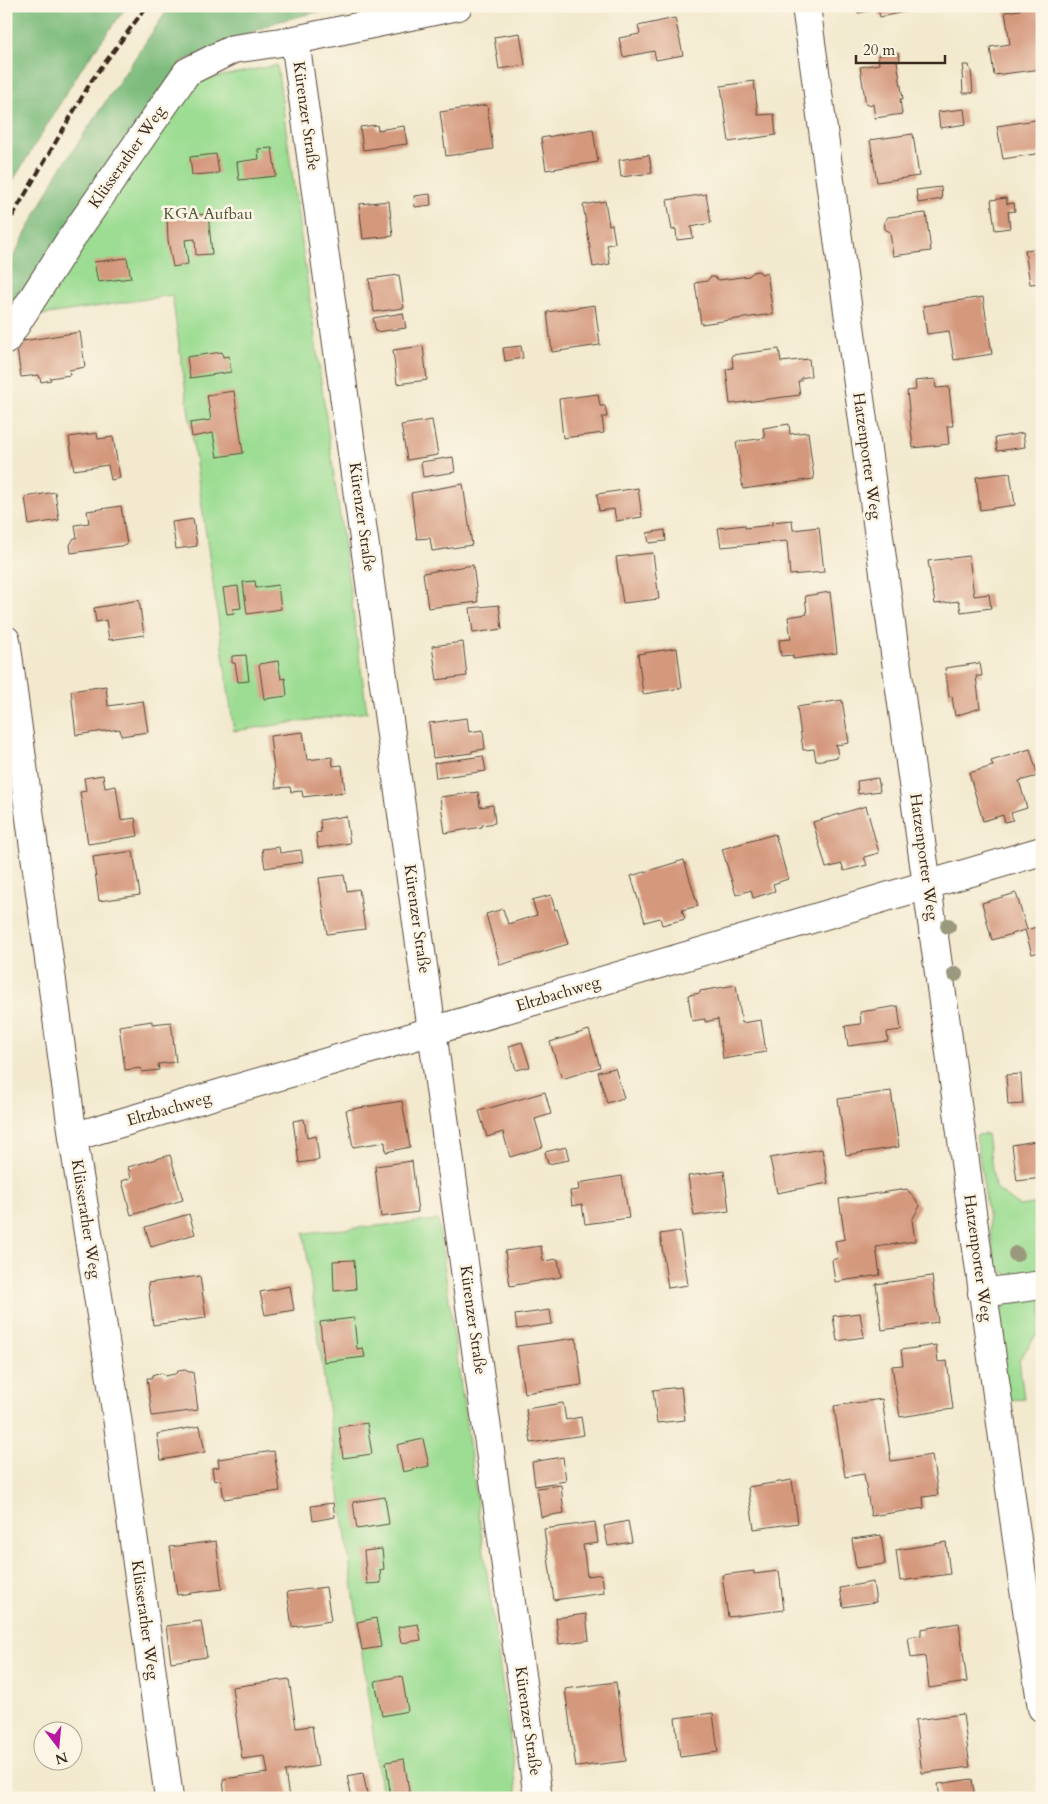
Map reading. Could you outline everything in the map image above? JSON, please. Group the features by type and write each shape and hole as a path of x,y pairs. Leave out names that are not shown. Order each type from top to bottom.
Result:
{"street":[{"name":"Klüsserather Weg","path":"6,340 68,242 187,72 233,49 295,40 458,6"},
{"name":"Hatzenporter Weg","path":"806,6 928,885 982,1293 1042,1708"},
{"name":"Kürenzer Straße","path":"295,40 538,1798"},
{"name":"Klüsserather Weg","path":"6,640 74,1137 117,1417 170,1798"},
{"name":"Eltzbachweg","path":"74,1137 1042,851"},
{"path":"982,1293 1042,1285"}],"green space":[{"path":"6,6 127,6 81,69 6,192"},
{"path":"170,6 342,6 276,22 181,62 6,325 6,271 57,174"},
{"name":"KGA Aufbau","path":"277,65 367,712 234,731 172,295 29,317 192,82"},
{"path":"987,1134 995,1188 1019,1206 1042,1203 1042,1272 1021,1276 1009,1275 999,1269 995,1262 976,1135"},
{"path":"438,1220 518,1798 382,1798 304,1233"},
{"path":"1042,1296 1042,1334 1036,1335 1019,1360 1024,1399 1008,1400 998,1319 1007,1303"}],"building":[{"path":"856,6 908,6 909,11 880,17 878,9 858,13"},
{"path":"1020,6 1042,6 1042,69 994,75 990,47 1010,44 1005,12 1020,10"},
{"path":"675,18 683,55 656,60 654,51 623,57 619,38 640,34 638,26"},
{"path":"520,33 525,65 499,69 494,37"},
{"path":"899,53 900,61 897,61 903,99 900,99 902,114 875,118 873,104 866,105 860,67 879,64 878,55"},
{"path":"963,65 969,65 971,70 973,93 963,93"},
{"path":"754,81 758,115 774,114 776,135 729,142 721,86"},
{"path":"487,105 493,149 446,156 440,112"},
{"path":"964,109 966,124 940,128 938,112"},
{"path":"1042,119 1042,153 1003,159 997,126"},
{"path":"377,125 378,130 404,126 407,144 363,150 360,127"},
{"path":"593,129 598,162 546,170 541,138"},
{"path":"913,134 919,176 877,182 870,140"},
{"path":"272,148 276,176 239,180 237,162 259,159 258,149"},
{"path":"216,154 219,173 192,175 190,157"},
{"path":"649,155 652,173 621,177 619,160"},
{"path":"941,187 942,199 918,203 916,190"},
{"path":"430,194 431,205 415,207 414,196"},
{"path":"706,194 711,223 691,227 693,238 677,240 676,229 672,230 667,200"},
{"path":"1006,198 1007,204 1014,203 1015,211 1008,212 1010,228 995,230 991,200"},
{"path":"389,201 393,236 363,239 359,204"},
{"path":"605,201 609,225 612,224 615,243 607,245 610,264 593,267 583,205"},
{"path":"926,213 931,251 893,256 890,232 885,229 884,222 888,217"},
{"path":"208,214 212,254 196,255 195,239 185,240 188,264 173,267 168,240 167,217"},
{"path":"1042,248 1042,283 1030,284 1025,250"},
{"path":"127,258 131,278 98,282 94,262"},
{"path":"758,271 762,274 767,273 773,314 701,324 695,283 707,281 710,277 719,280 749,276 753,272"},
{"path":"399,275 404,308 374,312 369,279"},
{"path":"983,297 992,354 954,360 949,331 927,334 923,306"},
{"path":"595,305 600,345 552,352 547,312"},
{"path":"403,313 406,328 376,332 373,318"},
{"path":"80,332 85,367 69,370 70,375 50,378 51,380 41,382 39,375 21,377 16,342"},
{"path":"423,346 427,380 397,384 393,350"},
{"path":"521,346 523,358 505,361 503,348"},
{"path":"779,349 781,362 809,359 811,376 801,378 801,381 798,381 800,395 730,404 726,369 733,368 732,355"},
{"path":"222,352 223,357 229,356 231,372 190,378 187,357"},
{"path":"935,379 936,388 949,387 953,426 947,426 949,444 913,448 907,391 916,390 915,381"},
{"path":"234,391 243,453 217,457 213,433 192,437 190,423 211,420 207,395"},
{"path":"598,394 600,406 605,406 607,417 602,417 604,433 563,438 559,399"},
{"path":"432,420 438,455 407,460 401,425"},
{"path":"789,424 790,434 808,432 814,479 743,489 736,442 765,438 763,428"},
{"path":"97,433 98,439 113,437 120,478 111,480 108,465 74,470 69,437"},
{"path":"1023,433 1025,447 997,451 995,438"},
{"path":"453,457 455,472 423,477 421,462"},
{"path":"1010,473 1015,505 980,510 976,477"},
{"path":"463,484 472,545 432,551 430,538 417,539 411,493"},
{"path":"638,488 642,517 616,521 614,509 599,511 597,494"},
{"path":"55,492 59,520 29,525 25,497"},
{"path":"121,506 127,545 71,553 70,545 74,538 77,538 75,525 89,523 87,511"},
{"path":"193,519 197,546 176,549 172,522"},
{"path":"792,520 793,530 819,527 824,572 790,575 787,541 721,547 718,528 745,525 745,528 772,525 772,522"},
{"path":"665,530 666,541 649,543 647,533"},
{"path":"653,553 659,599 623,603 616,557"},
{"path":"969,556 974,596 989,594 991,608 961,612 959,601 935,604 928,561"},
{"path":"473,565 478,602 428,608 423,573"},
{"path":"255,581 256,588 278,585 281,609 247,614 243,582"},
{"path":"238,586 241,608 233,609 234,613 227,614 223,588"},
{"path":"830,592 837,653 793,659 793,655 781,656 779,640 791,639 788,617 807,614 805,596"},
{"path":"139,600 144,635 109,640 106,620 96,622 94,608"},
{"path":"499,605 502,629 473,633 470,608"},
{"path":"463,642 467,676 437,680 432,646"},
{"path":"677,648 682,688 643,694 638,654"},
{"path":"246,655 249,681 238,682 235,663 232,663 232,656"},
{"path":"278,661 281,679 285,678 287,696 264,699 259,664"},
{"path":"980,663 982,676 976,676 980,708 955,716 952,696 949,697 945,668"},
{"path":"106,686 108,706 143,701 148,732 121,736 120,729 76,735 71,691"},
{"path":"842,700 849,743 836,745 838,757 816,761 814,749 803,750 797,707"},
{"path":"467,718 469,732 483,730 485,749 472,751 472,753 433,758 429,723"},
{"path":"303,732 307,760 332,757 333,766 342,765 345,792 303,797 302,791 291,792 290,787 276,788 270,736"},
{"path":"1030,749 1038,776 1019,781 1027,808 1011,813 1013,820 1005,822 1003,815 983,821 969,773 993,766 991,761"},
{"path":"483,756 486,771 436,778 434,763"},
{"path":"103,775 105,788 116,786 121,820 135,818 138,836 88,844 80,792 86,791 84,778"},
{"path":"878,778 880,791 858,794 857,781"},
{"path":"478,792 480,807 493,805 495,823 445,833 440,797"},
{"path":"866,806 879,853 864,857 867,865 844,871 842,864 826,868 813,822"},
{"path":"346,816 350,843 318,848 316,833 321,832 320,820"},
{"path":"775,834 788,879 773,884 775,891 753,898 751,890 736,895 722,849"},
{"path":"279,847 280,853 301,850 303,862 265,868 262,849"},
{"path":"133,851 140,895 99,901 93,857"},
{"path":"684,860 698,906 682,910 685,919 662,925 660,918 645,922 631,876"},
{"path":"344,875 347,891 359,889 365,929 327,934 319,878"},
{"path":"1016,893 1027,930 1042,925 1042,951 1032,954 1025,930 992,940 982,903"},
{"path":"551,895 568,944 500,965 486,914 503,909 508,924 537,915 532,900"},
{"path":"736,985 742,1023 761,1020 766,1052 723,1059 718,1019 705,1022 705,1019 692,1021 688,995"},
{"path":"898,1006 901,1030 887,1032 888,1041 848,1046 845,1026 861,1024 860,1012"},
{"path":"152,1021 152,1024 171,1022 176,1062 158,1064 159,1070 142,1072 141,1068 125,1070 119,1026"},
{"path":"589,1030 600,1067 562,1079 550,1042"},
{"path":"522,1042 530,1067 516,1070 509,1046"},
{"path":"615,1068 624,1098 607,1103 598,1072"},
{"path":"1021,1074 1023,1104 1008,1105 1006,1075"},
{"path":"891,1091 899,1147 846,1155 838,1099"},
{"path":"545,1092 551,1114 535,1119 543,1147 510,1157 503,1132 487,1137 479,1111"},
{"path":"402,1101 410,1147 386,1152 385,1142 353,1147 346,1110"},
{"path":"304,1119 307,1138 316,1136 319,1160 299,1163 293,1121"},
{"path":"1042,1140 1042,1178 1017,1181 1012,1145"},
{"path":"566,1147 569,1160 548,1164 545,1152"},
{"path":"822,1149 828,1183 777,1193 770,1158"},
{"path":"170,1155 183,1200 131,1215 122,1181 131,1178 128,1167"},
{"path":"412,1161 418,1212 381,1217 375,1166"},
{"path":"724,1171 729,1211 694,1216 688,1176"},
{"path":"622,1176 629,1218 585,1224 582,1204 572,1206 570,1191 579,1190 578,1183"},
{"path":"907,1189 920,1206 912,1220 915,1241 876,1247 880,1275 835,1282 832,1260 838,1258 835,1241 845,1239 839,1199"},
{"path":"189,1214 195,1234 151,1247 145,1227"},
{"path":"680,1231 688,1285 668,1288 660,1234"},
{"path":"541,1246 543,1261 558,1259 561,1277 510,1286 505,1251"},
{"path":"354,1260 356,1289 334,1291 333,1261"},
{"path":"200,1276 206,1318 153,1325 148,1283"},
{"path":"932,1276 938,1322 882,1330 876,1284"},
{"path":"290,1286 294,1310 265,1315 260,1292"},
{"path":"550,1310 552,1324 517,1329 515,1315"},
{"path":"860,1313 864,1337 837,1341 833,1316"},
{"path":"354,1318 357,1349 363,1348 365,1357 324,1362 320,1322"},
{"path":"576,1338 582,1385 524,1393 517,1346"},
{"path":"936,1345 938,1362 947,1361 953,1409 900,1417 892,1366 903,1365 901,1350"},
{"path":"185,1370 193,1372 198,1410 152,1416 147,1378 151,1378 154,1374 162,1373 165,1376"},
{"path":"681,1387 685,1420 657,1423 653,1390"},
{"path":"882,1399 891,1461 932,1455 938,1495 923,1497 924,1508 871,1516 864,1474 845,1477 834,1406"},
{"path":"563,1403 566,1420 581,1417 584,1435 531,1443 526,1409"},
{"path":"367,1423 372,1454 343,1458 339,1427"},
{"path":"200,1426 205,1452 161,1460 157,1434"},
{"path":"423,1439 429,1466 403,1472 397,1445"},
{"path":"274,1451 280,1491 224,1499 221,1480 214,1481 212,1468 219,1467 218,1459"},
{"path":"563,1457 566,1481 535,1486 532,1462"},
{"path":"792,1480 798,1523 754,1529 748,1487"},
{"path":"561,1485 564,1513 541,1517 537,1488"},
{"path":"385,1497 389,1524 357,1529 353,1502"},
{"path":"333,1503 335,1517 313,1521 311,1506"},
{"path":"628,1521 632,1542 608,1546 604,1526"},
{"path":"595,1522 598,1543 583,1545 587,1576 602,1574 604,1593 554,1600 544,1529"},
{"path":"881,1535 885,1564 856,1568 852,1539"},
{"path":"216,1541 222,1589 177,1595 170,1547"},
{"path":"946,1542 950,1574 900,1581 896,1550"},
{"path":"382,1549 384,1569 380,1570 381,1583 367,1584 364,1551"},
{"path":"754,1571 754,1574 779,1571 784,1610 728,1617 722,1575"},
{"path":"873,1582 876,1602 843,1607 840,1588"},
{"path":"326,1587 331,1621 292,1627 287,1592"},
{"path":"586,1614 589,1640 559,1644 556,1618"},
{"path":"376,1618 381,1647 362,1650 357,1622"},
{"path":"201,1621 207,1657 171,1662 166,1626"},
{"path":"959,1623 967,1682 929,1688 925,1656 911,1658 908,1637 921,1635 921,1629"},
{"path":"418,1624 421,1640 401,1643 398,1627"},
{"path":"402,1676 408,1711 382,1716 375,1681"},
{"path":"289,1679 296,1728 312,1726 318,1766 285,1771 289,1798 225,1798 223,1779 268,1773 265,1756 242,1759 232,1687"},
{"path":"616,1682 626,1761 576,1767 565,1689"},
{"path":"713,1713 718,1752 680,1757 675,1718"},
{"path":"963,1714 970,1767 922,1773 915,1720"},
{"path":"404,1759 410,1797 391,1798 386,1762"},
{"path":"363,1773 368,1798 352,1798 347,1776"},
{"path":"972,1779 975,1798 940,1798 938,1784"}],"railway":[{"path":"6,227 92,80 147,6"}]}
